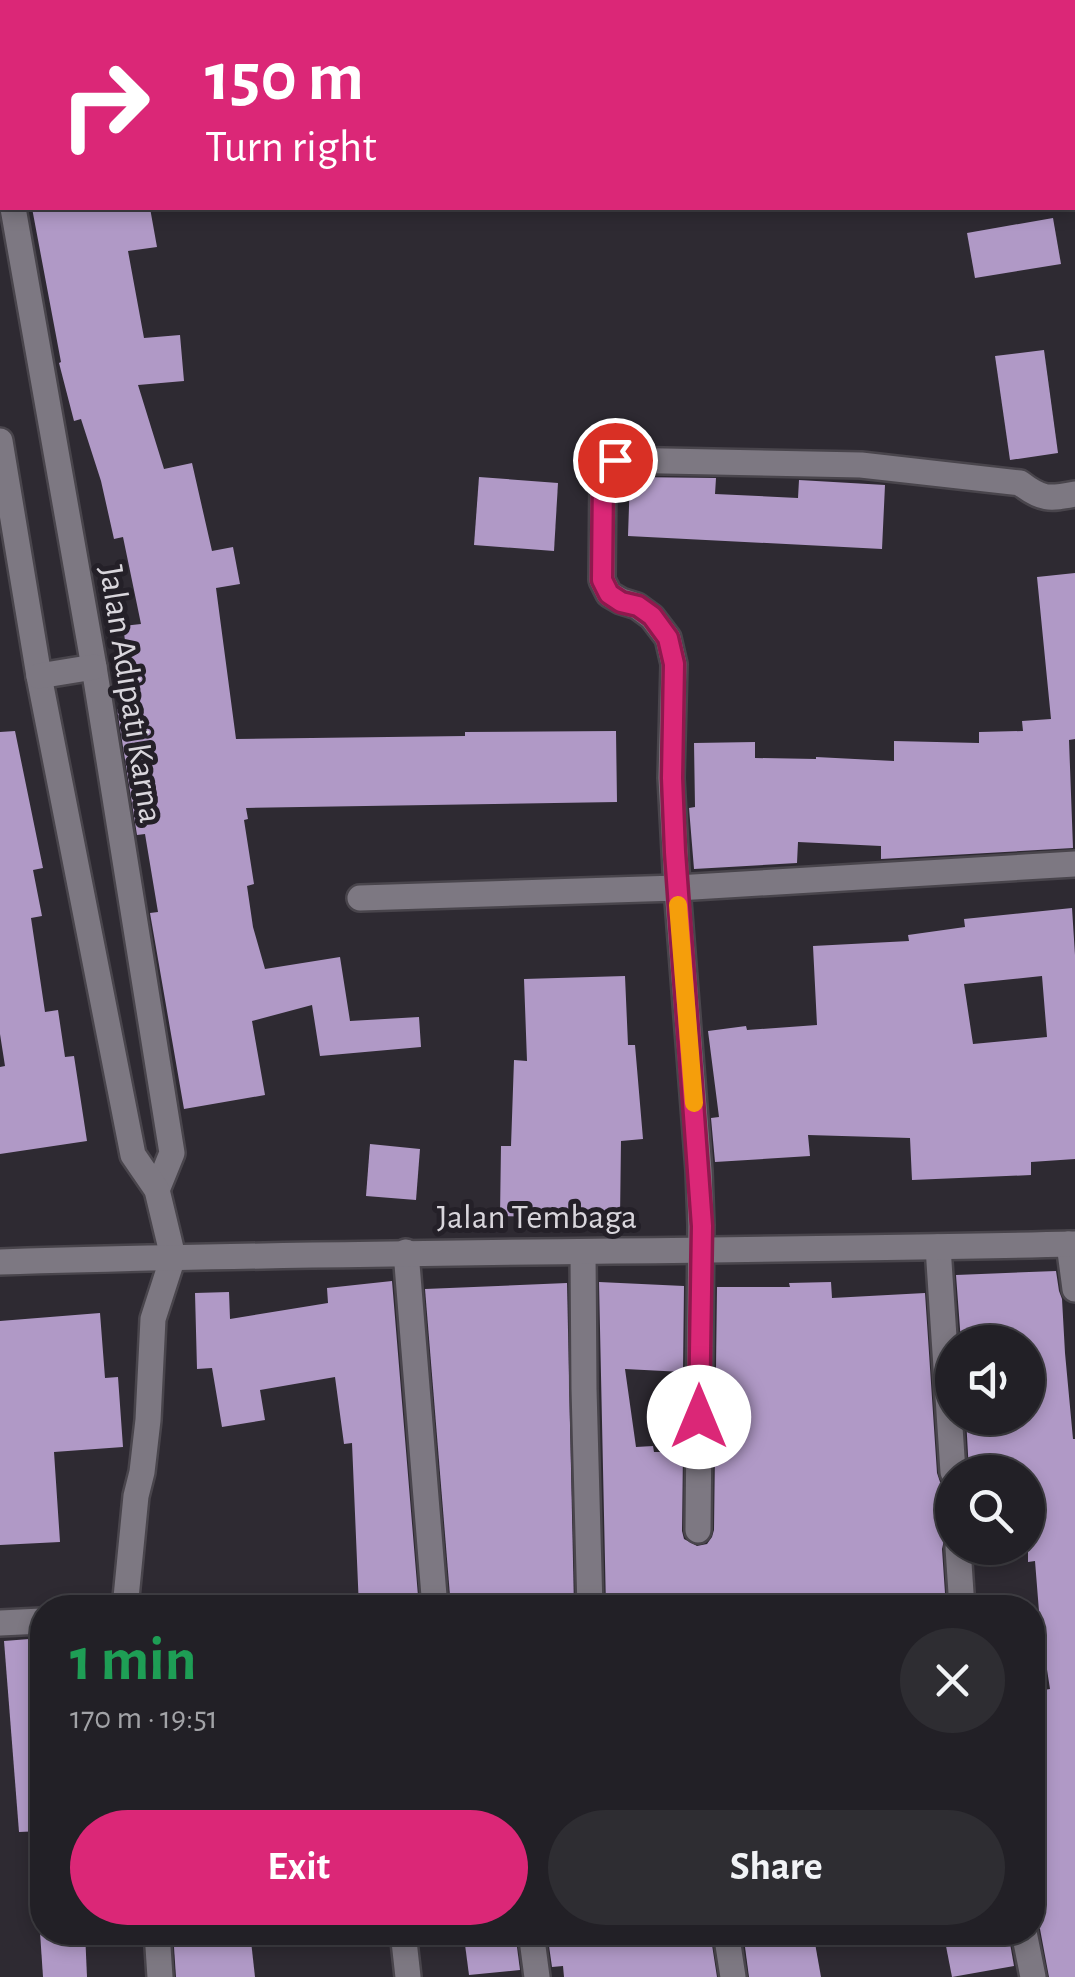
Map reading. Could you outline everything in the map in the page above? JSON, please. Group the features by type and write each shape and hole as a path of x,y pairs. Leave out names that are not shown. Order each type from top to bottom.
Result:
{"street":[{"name":"Jalan Adipati Karna","path":"13,210 9,238 94,667 172,1153 159,1196"},
{"name":"Jalan Adipati Karna","path":"0,441 39,676 133,1155 159,1196 170,1244"},
{"path":"698,1530 701,1238 677,888 672,778 674,664 668,638 652,616 609,594 602,580 603,476 615,460 861,466 1020,483 1050,499 1075,494"},
{"path":"39,676 94,667"},
{"path":"360,898 677,888 1075,864"},
{"name":"Jalan Tembaga","path":"0,1262 170,1244 406,1252 583,1252 701,1238 938,1247 1072,1244"},
{"path":"126,1595 148,1420 153,1319 170,1244"},
{"path":"1072,1244 1075,1289"},
{"path":"938,1247 951,1455"},
{"path":"406,1252 434,1595"},
{"path":"583,1252 590,1595"},
{"path":"959,1565 961,1595"},
{"path":"0,1623 30,1622"},
{"path":"158,1945 160,1977"},
{"path":"404,1945 408,1977"},
{"path":"533,1945 537,1977"},
{"path":"728,1945 734,1977"},
{"path":"1027,1945 1033,1977"}],"building":[{"path":"32,210 150,210 157,247 128,251 144,338 180,335 184,381 138,385 164,469 192,463 212,551 233,547 240,584 216,588 236,739 616,731 617,802 246,808 248,819 244,820 254,884 247,886 265,969 340,957 350,1021 419,1017 421,1047 320,1056 312,1005 252,1021 265,1095 184,1109 150,913 158,912 145,834 137,835 117,709 134,706 123,626 141,624 123,537 114,539 81,419 74,421"},
{"path":"1053,218 1061,264 975,278 967,233"},
{"path":"1044,350 1058,453 1010,460 995,356"},
{"path":"479,477 558,483 554,551 474,545"},
{"path":"630,477 716,478 715,494 798,498 799,480 885,485 882,549 628,536"},
{"path":"1075,573 1075,739 1069,740 1073,848 881,859 881,846 798,842 797,863 694,869 689,808 695,807 694,743 755,742 755,758 894,761 894,741 979,743 979,732 1023,731 1022,721 1051,719 1037,577"},
{"path":"15,731 43,868 33,870 42,916 31,918 45,1012 58,1010 65,1057 74,1056 87,1141 0,1154 0,1067 5,1066 0,1034 0,732"},
{"path":"1072,908 1075,1159 1031,1162 1031,1175 912,1180 910,1138 808,1135 810,1156 715,1162 711,1118 719,1117 708,1031 817,1025 813,946 909,941 908,935 965,927 964,919","holes":["1042,976 1047,1037 973,1044 964,984"]},
{"path":"625,976 628,1045 635,1045 643,1139 621,1141 620,1218 500,1216 501,1146 511,1146 514,1060 527,1061 524,979"},
{"path":"370,1144 420,1149 416,1200 366,1196"},
{"path":"1056,1271 1075,1439 1075,1977 1049,1977 1043,1945 1045,1690 1050,1689 1045,1656 1045,1595 1038,1595 1035,1565 1045,1565 1045,1455 968,1455 967,1435 1045,1435 1045,1325 960,1325 956,1275"},
{"path":"392,1281 418,1595 358,1595 352,1443 344,1444 335,1377 260,1390 265,1420 222,1427 212,1368 197,1369 195,1293 229,1292 230,1319 328,1303 327,1288"},
{"path":"599,1282 684,1286 683,1372 625,1369 636,1447 653,1446 654,1452 683,1452 682,1531 684,1539 697,1546 707,1544 714,1530 717,1287 790,1287 789,1283 831,1282 832,1298 925,1293 936,1455 935,1565 943,1565 945,1595 606,1595"},
{"path":"567,1283 574,1595 450,1595 425,1289"},
{"path":"100,1313 105,1378 118,1377 123,1447 54,1452 60,1542 0,1545 0,1321"},
{"path":"30,1639 30,1832 19,1832 4,1641"},
{"path":"41,1945 86,1945 87,1977 43,1977"},
{"path":"174,1945 251,1945 255,1977 176,1977"},
{"path":"465,1945 517,1945 520,1970 469,1975"},
{"path":"549,1945 712,1945 717,1977 564,1977 563,1966 552,1967"},
{"path":"745,1945 815,1945 821,1977 749,1977"},
{"path":"946,1945 1010,1945 1014,1966 952,1977"}],"slow traffic":[{"path":"678,905 694,1103"}],"route":[{"path":"615,460 603,476 602,580 609,594 652,616 668,638 674,664 675,852 702,1226 699,1417"}]}
